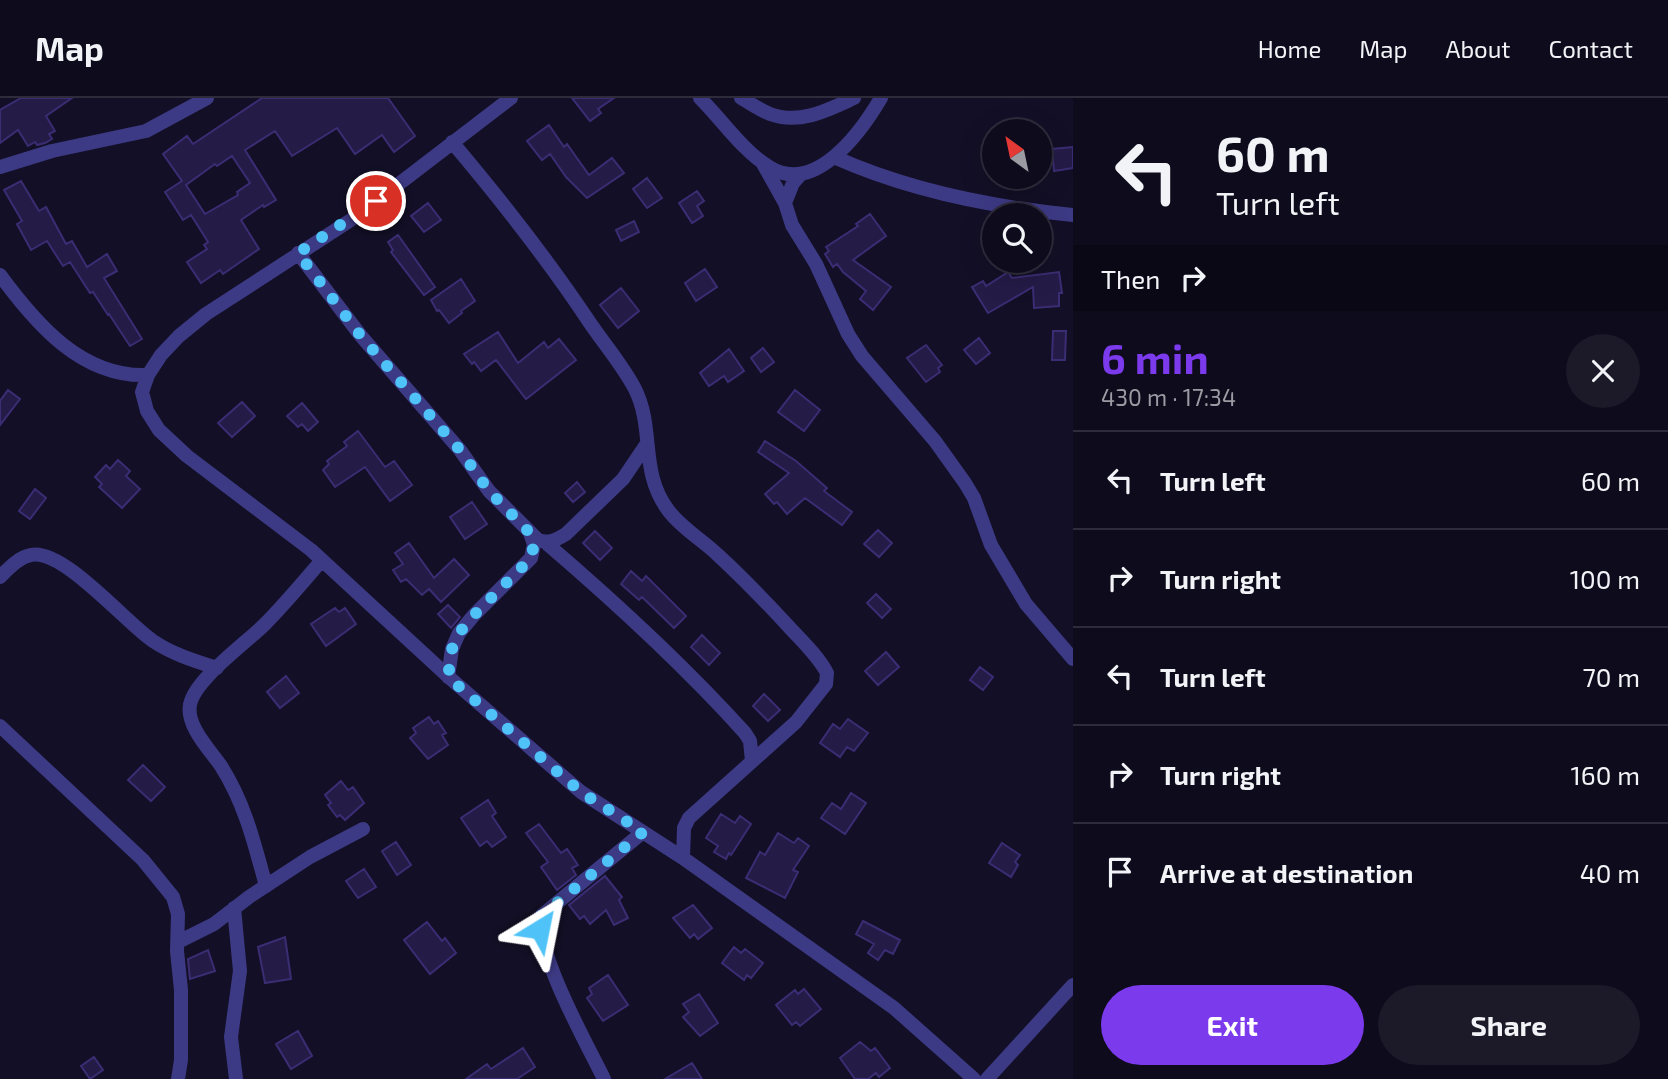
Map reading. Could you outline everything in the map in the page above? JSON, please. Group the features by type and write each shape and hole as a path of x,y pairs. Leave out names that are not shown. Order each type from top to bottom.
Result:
{"street":[{"path":"0,167 52,151 146,131 205,98"},
{"path":"700,98 762,162 772,169 801,174 818,169 834,157 864,124 881,98"},
{"path":"741,98 770,114 789,118 807,117 854,98"},
{"path":"508,99 357,216 206,314 179,336 161,355 148,375 142,392 147,411 159,430 187,456 322,560 448,677 581,792 683,858 894,1008 974,1079"},
{"path":"452,142 532,242 630,382 644,414 649,468 657,493 668,511 761,598 812,652 827,673 827,684 796,722 689,818 684,828 683,858"},
{"path":"834,157 875,175 950,197 1073,215"},
{"path":"762,162 785,203 792,225 816,264 848,334 862,356 935,441 965,483 974,498 991,545 1026,604 1073,659"},
{"path":"785,203 793,183 801,174"},
{"path":"298,253 361,336 460,450 498,501 530,533 545,542 607,596 708,691 746,733 750,741 752,761"},
{"path":"0,275 55,339 84,360 129,376 148,375"},
{"path":"545,542 566,534 594,509 622,479 646,444"},
{"path":"448,677 452,649 459,633 531,558 534,544 530,533"},
{"path":"1,574 32,554 50,557 95,590 151,640 189,659 218,668"},
{"path":"266,886 247,817 230,781 190,717 192,698 197,688 265,624 322,560"},
{"path":"0,726 158,876 173,897 178,914 181,990 181,1060 178,1079"},
{"path":"178,942 214,924 266,886 334,843 363,829"},
{"path":"604,1079 549,964 540,929 541,916 643,832"},
{"path":"234,908 240,971 231,1037 236,1079"},
{"path":"992,1077 1073,985"}],"building":[{"path":"21,98 72,98 46,116 55,131 49,134 52,139 28,146 18,130 0,143 0,110"},
{"path":"262,98 388,98 415,136 394,152 382,135 355,154 337,128 292,156 275,131 245,150 276,200 264,207 263,205 241,220 259,249 223,274 220,270 201,283 187,262 207,249 204,245 208,242 191,215 183,220 165,192 182,181 163,154 187,136 193,144","holes":["232,156 250,183 237,192 238,195 205,214 186,185 215,164 217,166"]},
{"path":"572,98 614,98 598,109 601,113 590,121"},
{"path":"549,125 564,147 567,144 589,175 612,158 624,173 587,198 566,177 550,154 542,160 527,141"},
{"path":"1073,147 1073,168 1054,171 1052,149"},
{"path":"647,178 662,198 647,208 633,189"},
{"path":"21,181 39,211 46,207 66,244 72,241 87,267 107,254 117,271 104,278 142,339 130,346 70,262 63,266 47,241 31,250 17,224 22,221 4,190"},
{"path":"697,191 704,201 697,206 703,216 692,223 679,203"},
{"path":"428,203 441,220 424,232 411,216"},
{"path":"870,214 886,236 853,260 891,287 873,310 860,299 866,291 837,264 833,267 825,254 829,251 826,247 858,226 856,224"},
{"path":"634,221 639,232 621,241 616,230"},
{"path":"398,235 435,287 424,295 391,252 393,250 388,242"},
{"path":"705,269 717,287 696,301 685,283"},
{"path":"1059,272 1062,293 1059,293 1059,306 1034,308 1033,287 988,313 972,287 983,281 986,286 1006,273 1012,278"},
{"path":"461,279 475,301 449,323 431,300"},
{"path":"621,288 639,311 618,328 600,305"},
{"path":"1053,331 1066,331 1065,360 1052,360"},
{"path":"498,332 518,363 544,342 548,348 559,339 576,360 526,399 496,360 481,371 464,354"},
{"path":"979,338 990,353 976,364 964,350"},
{"path":"926,345 942,365 938,368 940,372 926,382 907,358"},
{"path":"763,348 774,362 761,372 751,358"},
{"path":"729,349 744,371 728,382 724,376 709,386 700,373"},
{"path":"8,390 20,399 0,425 0,401"},
{"path":"795,390 820,410 804,431 778,412"},
{"path":"242,402 255,416 232,437 218,423"},
{"path":"302,403 318,422 308,431 302,424 298,427 287,416"},
{"path":"358,431 385,467 394,461 412,485 390,501 365,467 335,487 323,470 329,464 327,461 347,446 344,442"},
{"path":"765,441 796,461 827,488 824,491 852,512 842,525 805,498 787,514 777,502 774,504 765,494 789,473 758,452"},
{"path":"118,460 130,471 126,476 140,489 122,508 99,487 102,484 95,477 106,465 110,469"},
{"path":"577,482 585,492 573,502 565,493"},
{"path":"35,489 46,498 30,519 19,511"},
{"path":"472,502 487,524 465,539 450,517"},
{"path":"878,530 892,543 879,557 864,544"},
{"path":"595,531 612,548 600,560 583,543"},
{"path":"409,543 434,578 454,559 469,575 441,602 429,589 422,595 406,579 401,582 393,570 403,564 395,553"},
{"path":"631,571 642,581 646,576 686,616 674,628 642,597 639,600 621,584"},
{"path":"876,594 891,609 882,618 867,603"},
{"path":"448,605 460,617 451,628 438,614"},
{"path":"335,608 339,612 345,608 356,624 326,646 311,624"},
{"path":"702,635 720,653 709,665 691,647"},
{"path":"886,652 899,667 878,685 865,671"},
{"path":"980,667 993,677 983,690 970,680"},
{"path":"286,676 299,693 280,708 267,692"},
{"path":"764,694 780,710 768,721 753,706"},
{"path":"429,717 434,724 438,721 446,733 442,735 448,745 428,759 410,738 416,733 413,728"},
{"path":"848,719 868,733 854,751 847,747 840,757 820,743 833,724 840,729"},
{"path":"143,765 165,787 151,801 128,780"},
{"path":"341,781 348,790 353,787 364,803 345,820 340,815 337,817 328,805 331,803 325,795"},
{"path":"851,793 866,803 845,834 821,818 832,803 841,809"},
{"path":"488,800 496,813 492,816 506,837 492,847 487,841 480,846 461,818"},
{"path":"721,814 735,823 740,816 751,824 726,859 714,852 718,846 706,838"},
{"path":"539,824 561,853 567,849 578,865 572,868 576,875 557,890 541,867 548,862 526,833"},
{"path":"778,833 794,843 798,838 809,846 793,870 798,872 785,898 746,878 760,852 765,855"},
{"path":"396,842 411,865 397,875 382,851"},
{"path":"1002,843 1020,855 1011,877 989,863"},
{"path":"364,869 376,887 358,898 346,881"},
{"path":"605,876 622,897 619,900 628,918 614,925 606,910 590,924 584,916 580,919 569,905"},
{"path":"693,905 712,928 698,939 694,934 690,938 673,918"},
{"path":"863,921 900,940 893,954 885,950 878,960 868,953 874,944 856,934"},
{"path":"427,922 442,941 445,938 456,953 430,974 404,940"},
{"path":"285,937 291,979 265,983 258,947"},
{"path":"734,947 741,953 745,949 763,963 751,978 747,975 744,980 722,963"},
{"path":"208,950 215,971 190,979 188,959"},
{"path":"608,975 628,1005 603,1021 587,998 592,994 589,988"},
{"path":"804,989 821,1009 800,1026 796,1022 792,1025 776,1005 795,990 798,994"},
{"path":"699,994 718,1023 700,1036 683,1017 689,1012 683,1004"},
{"path":"298,1031 312,1056 291,1069 276,1044"},
{"path":"860,1042 871,1051 875,1048 890,1068 879,1077 876,1073 868,1079 855,1079 840,1058"},
{"path":"523,1048 535,1067 517,1079 466,1079 487,1064 491,1069"},
{"path":"94,1057 103,1070 90,1079 81,1066"},
{"path":"692,1063 702,1079 665,1079"}],"route":[{"path":"376,201 298,253 361,336 460,450 489,491 530,533 534,544 531,558 523,568 459,633 452,649 448,677 581,792 643,832 541,916 540,929"}]}
